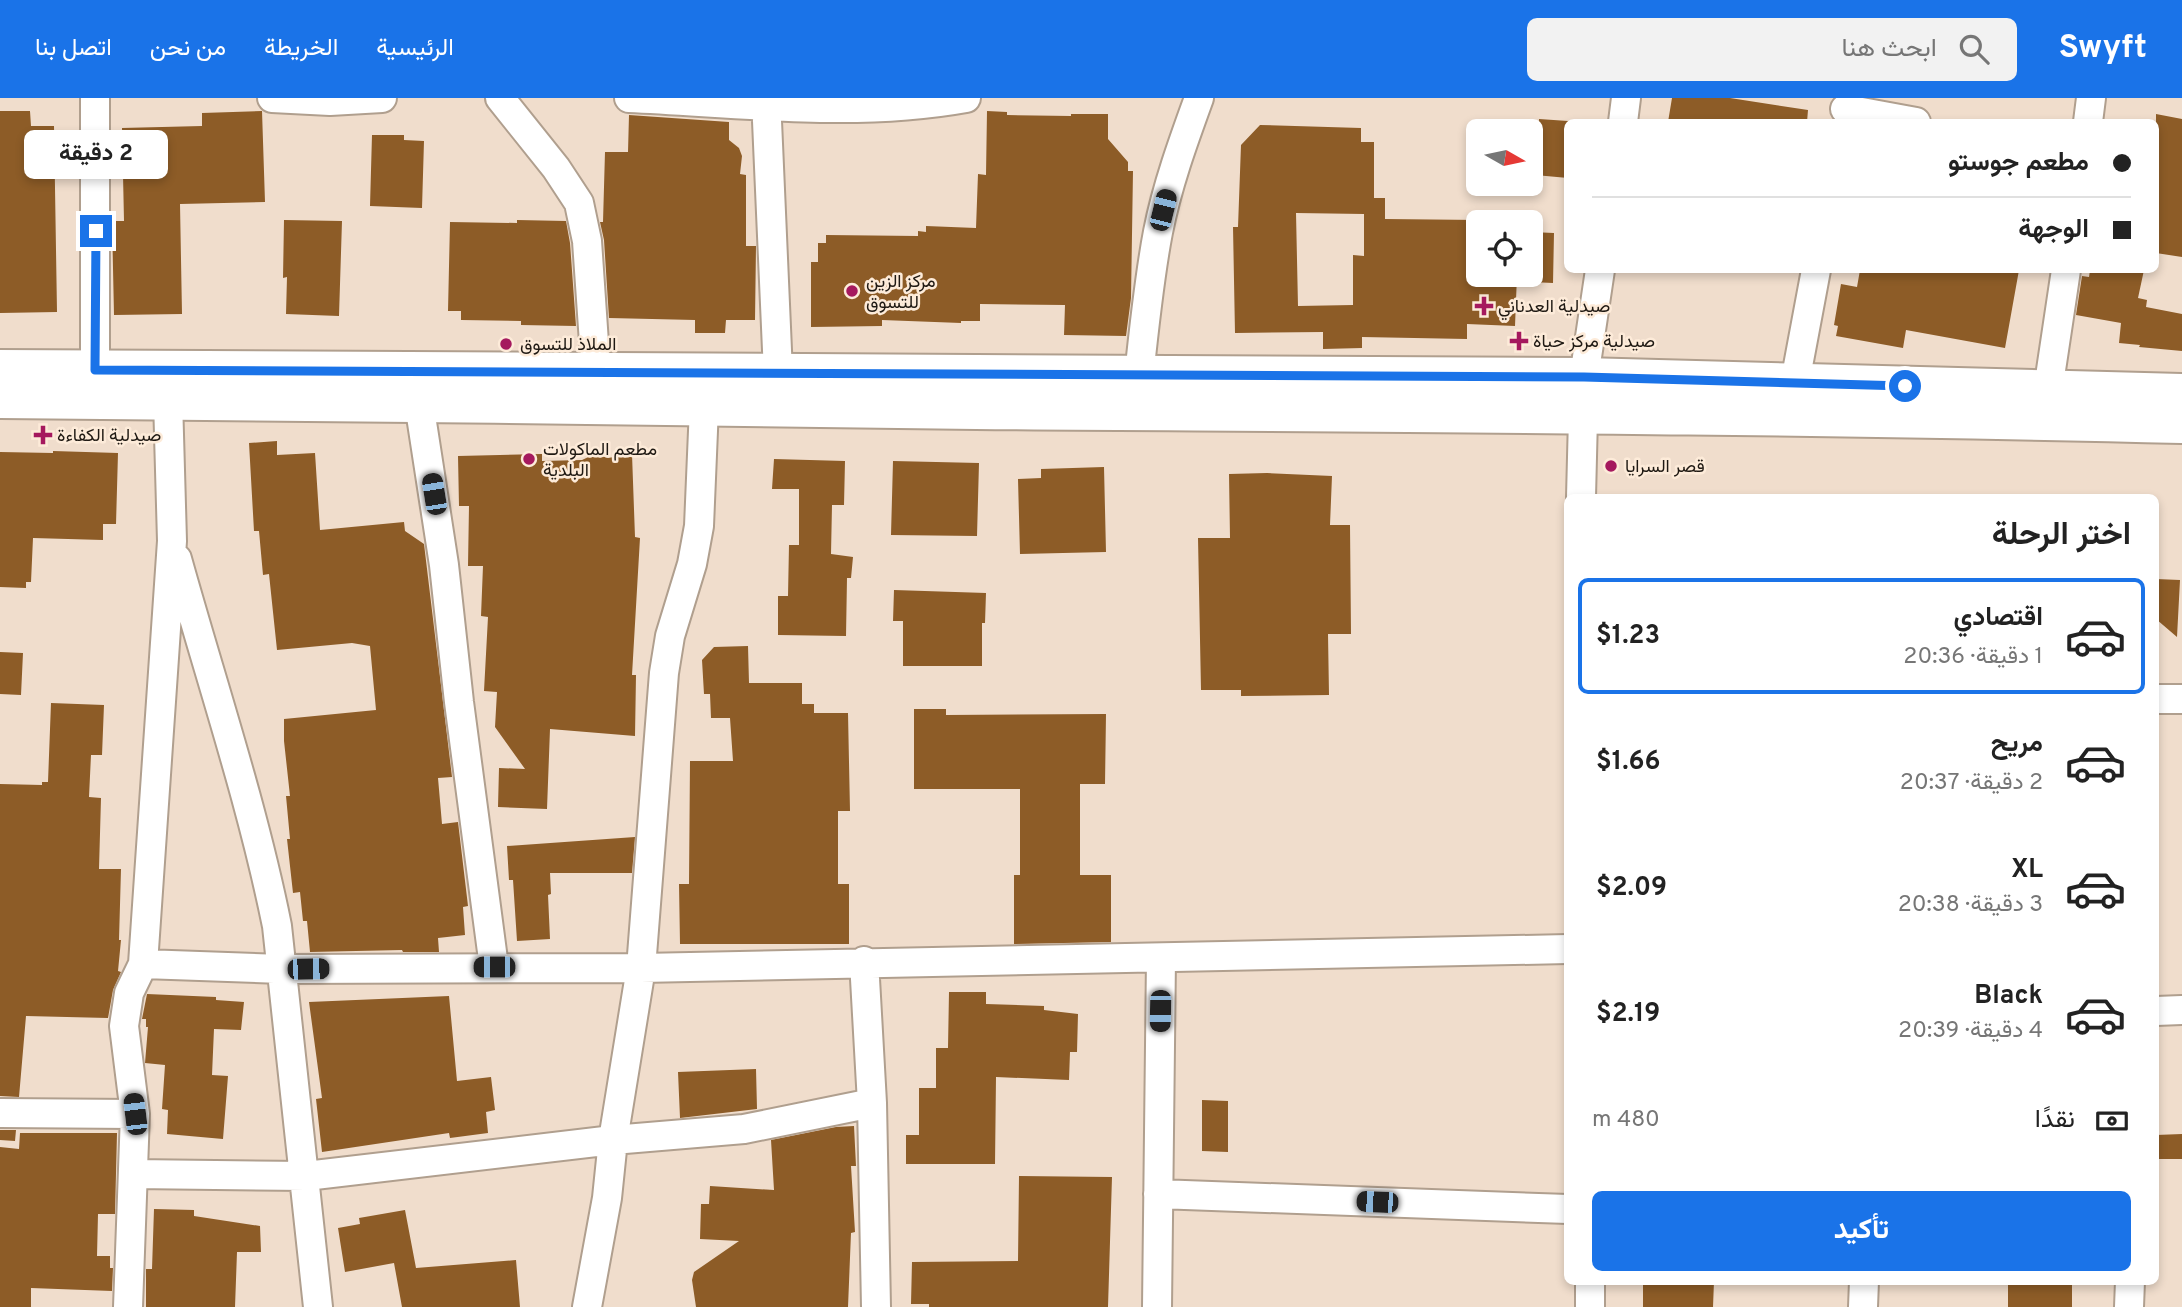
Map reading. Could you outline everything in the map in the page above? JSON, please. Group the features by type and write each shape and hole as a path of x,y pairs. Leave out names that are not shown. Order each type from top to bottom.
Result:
{"street":[{"path":"95,98 95,370"},
{"path":"272,98 330,101 382,98"},
{"path":"500,98 556,168 579,203 587,241 596,372"},
{"path":"629,98 766,101 865,109 920,106 966,98"},
{"path":"1139,376 1158,230 1173,172 1199,98"},
{"path":"1623,119 1626,98"},
{"path":"2088,119 2091,98"},
{"path":"766,101 778,373"},
{"path":"1845,110 1898,119"},
{"path":"1581,494 1584,377 1600,273"},
{"path":"1795,382 1815,273"},
{"path":"2049,390 2066,273"},
{"path":"0,369 1584,377 2182,393"},
{"path":"0,399 168,399 704,408 1940,418 2182,424"},
{"path":"128,1307 135,1114 124,1026 129,993 143,964 172,541 168,399"},
{"path":"419,403 444,565 494,967"},
{"path":"587,1307 607,1198 613,1140 641,968 664,673 670,636 692,564 699,526 704,408"},
{"path":"172,541 268,880 277,926 318,1307"},
{"path":"2159,699 2182,699"},
{"path":"143,964 281,969 641,968 864,961 1161,958 1564,948"},
{"path":"1157,1307 1161,958"},
{"path":"864,961 872,1103 876,1307"},
{"path":"2159,1011 2182,1010"},
{"path":"134,1174 306,1176 613,1140 744,1129 872,1103"},
{"path":"0,1113 135,1114"},
{"path":"1158,1194 1564,1209"},
{"path":"1590,1285 1590,1307"},
{"path":"1863,1307 1864,1285"},
{"path":"2129,1307 2130,1285"}],"building":[{"path":"1672,98 1730,98 1808,110 1807,119 1668,119"},
{"path":"0,111 30,111 31,126 54,126 57,312 0,313"},
{"path":"262,111 265,202 180,204 182,314 114,315 112,221 124,221 122,128 202,126 202,113"},
{"path":"987,111 1007,112 1007,115 1108,114 1108,139 1128,162 1128,171 1133,171 1131,298 1126,336 1064,335 1065,305 980,304 980,321 961,323 882,320 882,326 811,327 811,262 818,262 818,243 826,243 826,235 918,236 918,231 926,232 926,226 976,228 978,174 986,175"},
{"path":"2156,114 2182,119 2182,257 2159,253 2159,119 2156,119"},
{"path":"629,115 729,122 729,140 739,148 742,156 740,174 746,175 746,246 756,246 755,320 726,320 725,333 695,333 695,320 609,318 604,240 600,222 603,222 605,152 628,152"},
{"path":"1544,119 1564,121 1564,178 1544,176"},
{"path":"1260,125 1361,128 1361,142 1374,142 1374,198 1385,198 1385,219 1466,220 1466,287 1517,287 1515,326 1467,324 1467,339 1362,337 1362,348 1323,349 1323,332 1235,333 1233,227 1238,227 1241,145","holes":["1296,213 1364,214 1364,256 1353,255 1353,305 1298,306"]},
{"path":"372,135 404,135 404,140 424,141 422,208 370,206"},
{"path":"284,220 342,221 339,316 286,314 287,277 283,278"},
{"path":"517,220 566,221 576,326 521,325 521,321 461,320 461,311 448,311 450,222 517,223"},
{"path":"1543,233 1554,233 1553,283 1543,283"},
{"path":"1859,273 2018,273 2005,348 1906,330 1903,348 1836,336 1838,326 1834,325 1841,284 1857,287"},
{"path":"2090,273 2143,273 2138,298 2147,300 2146,307 2182,314 2182,351 2119,343 2121,323 2076,315 2082,276 2089,277"},
{"path":"277,441 277,455 315,453 320,530 404,522 405,531 424,544 452,777 438,778 442,824 458,822 468,906 463,907 465,935 438,938 439,952 310,952 307,921 303,921 300,892 293,893 287,839 290,839 286,796 290,796 284,719 376,710 370,646 352,643 277,650 269,574 263,575 259,531 254,531 249,443"},
{"path":"0,452 118,453 116,524 103,524 103,540 33,538 31,582 26,582 26,588 0,587"},
{"path":"542,454 542,461 582,460 595,454 608,458 632,454 635,537 640,538 632,675 636,675 635,736 550,729 547,809 498,807 499,768 525,769 495,727 497,692 484,691 488,617 481,616 483,566 468,566 469,506 459,506 458,456"},
{"path":"774,459 845,461 844,505 832,505 831,554 853,557 851,578 847,578 846,636 778,635 778,596 788,596 789,545 799,545 799,489 772,489"},
{"path":"893,461 979,463 977,536 891,535"},
{"path":"1104,467 1106,552 1020,554 1018,479 1041,478 1041,469"},
{"path":"1229,474 1332,476 1330,525 1350,525 1351,634 1328,634 1329,695 1241,696 1241,690 1201,690 1198,538 1230,538"},
{"path":"2159,579 2180,580 2177,637 2159,622"},
{"path":"894,590 986,593 985,623 982,623 982,666 903,666 903,621 893,621"},
{"path":"748,646 749,683 802,683 802,704 814,704 814,713 848,713 850,811 838,811 838,884 849,884 849,944 680,944 679,884 689,884 690,761 733,761 730,718 711,718 710,694 704,694 702,660 714,647"},
{"path":"0,652 23,653 21,695 0,694"},
{"path":"51,703 104,705 102,755 91,755 89,797 101,798 99,869 121,869 118,971 121,972 113,990 108,1018 26,1016 19,1097 0,1096 0,784 42,785 42,782 48,782"},
{"path":"914,709 946,709 946,715 1106,714 1105,784 1080,784 1080,875 1111,875 1111,942 1014,944 1014,875 1020,875 1020,789 914,789"},
{"path":"635,837 632,873 550,873 550,939 517,941 513,880 509,880 507,846"},
{"path":"949,992 986,992 986,1004 1044,1006 1044,1010 1078,1014 1077,1052 1070,1052 1069,1080 996,1077 995,1164 906,1164 906,1135 919,1135 919,1088 936,1088 936,1048 948,1048"},
{"path":"147,994 216,997 216,1000 244,1002 241,1030 214,1029 212,1075 228,1076 223,1139 167,1134 168,1110 162,1109 165,1065 145,1063 148,1027 146,1019 142,1019"},
{"path":"449,996 457,1081 491,1077 495,1110 486,1112 488,1133 450,1138 449,1133 322,1152 316,1099 322,1098 309,1002"},
{"path":"756,1069 757,1109 680,1118 678,1072"},
{"path":"1202,1100 1228,1101 1228,1152 1202,1151"},
{"path":"854,1126 856,1166 851,1166 855,1232 851,1233 848,1307 696,1307 692,1280 694,1272 739,1241 700,1239 701,1204 709,1204 710,1186 774,1190 771,1140"},
{"path":"0,1130 16,1130 15,1141 0,1140"},
{"path":"20,1133 117,1133 115,1214 98,1214 97,1256 110,1256 110,1268 113,1268 112,1291 31,1288 31,1307 0,1307 0,1147 19,1149"},
{"path":"2182,1134 2182,1159 2159,1159 2159,1135"},
{"path":"1019,1176 1112,1177 1108,1307 929,1307 929,1304 911,1304 912,1262 1018,1261"},
{"path":"154,1209 194,1210 194,1216 260,1226 261,1252 237,1252 235,1307 146,1307 146,1269 152,1269"},
{"path":"405,1210 416,1268 516,1260 520,1307 402,1307 394,1263 345,1272 338,1228 360,1224 359,1218"},
{"path":"1643,1285 1714,1285 1713,1307 1643,1307"},
{"path":"2008,1285 2072,1285 2072,1307 2008,1307"}],"place":[{"name":"مركز الزين للتسوق","path":"852,291"},
{"name":"صيدلية العدناني","path":"1484,306"},
{"name":"صيدلية مركز حياة","path":"1519,341"},
{"name":"الملاذ للتسوق","path":"506,344"},
{"name":"صيدلية الكفاءة","path":"43,435"},
{"name":"مطعم الماكولات البلدية","path":"529,459"},
{"name":"قصر السرايا","path":"1611,466"}],"route":[{"path":"96,231 95,370 1584,377 1905,386"}]}
